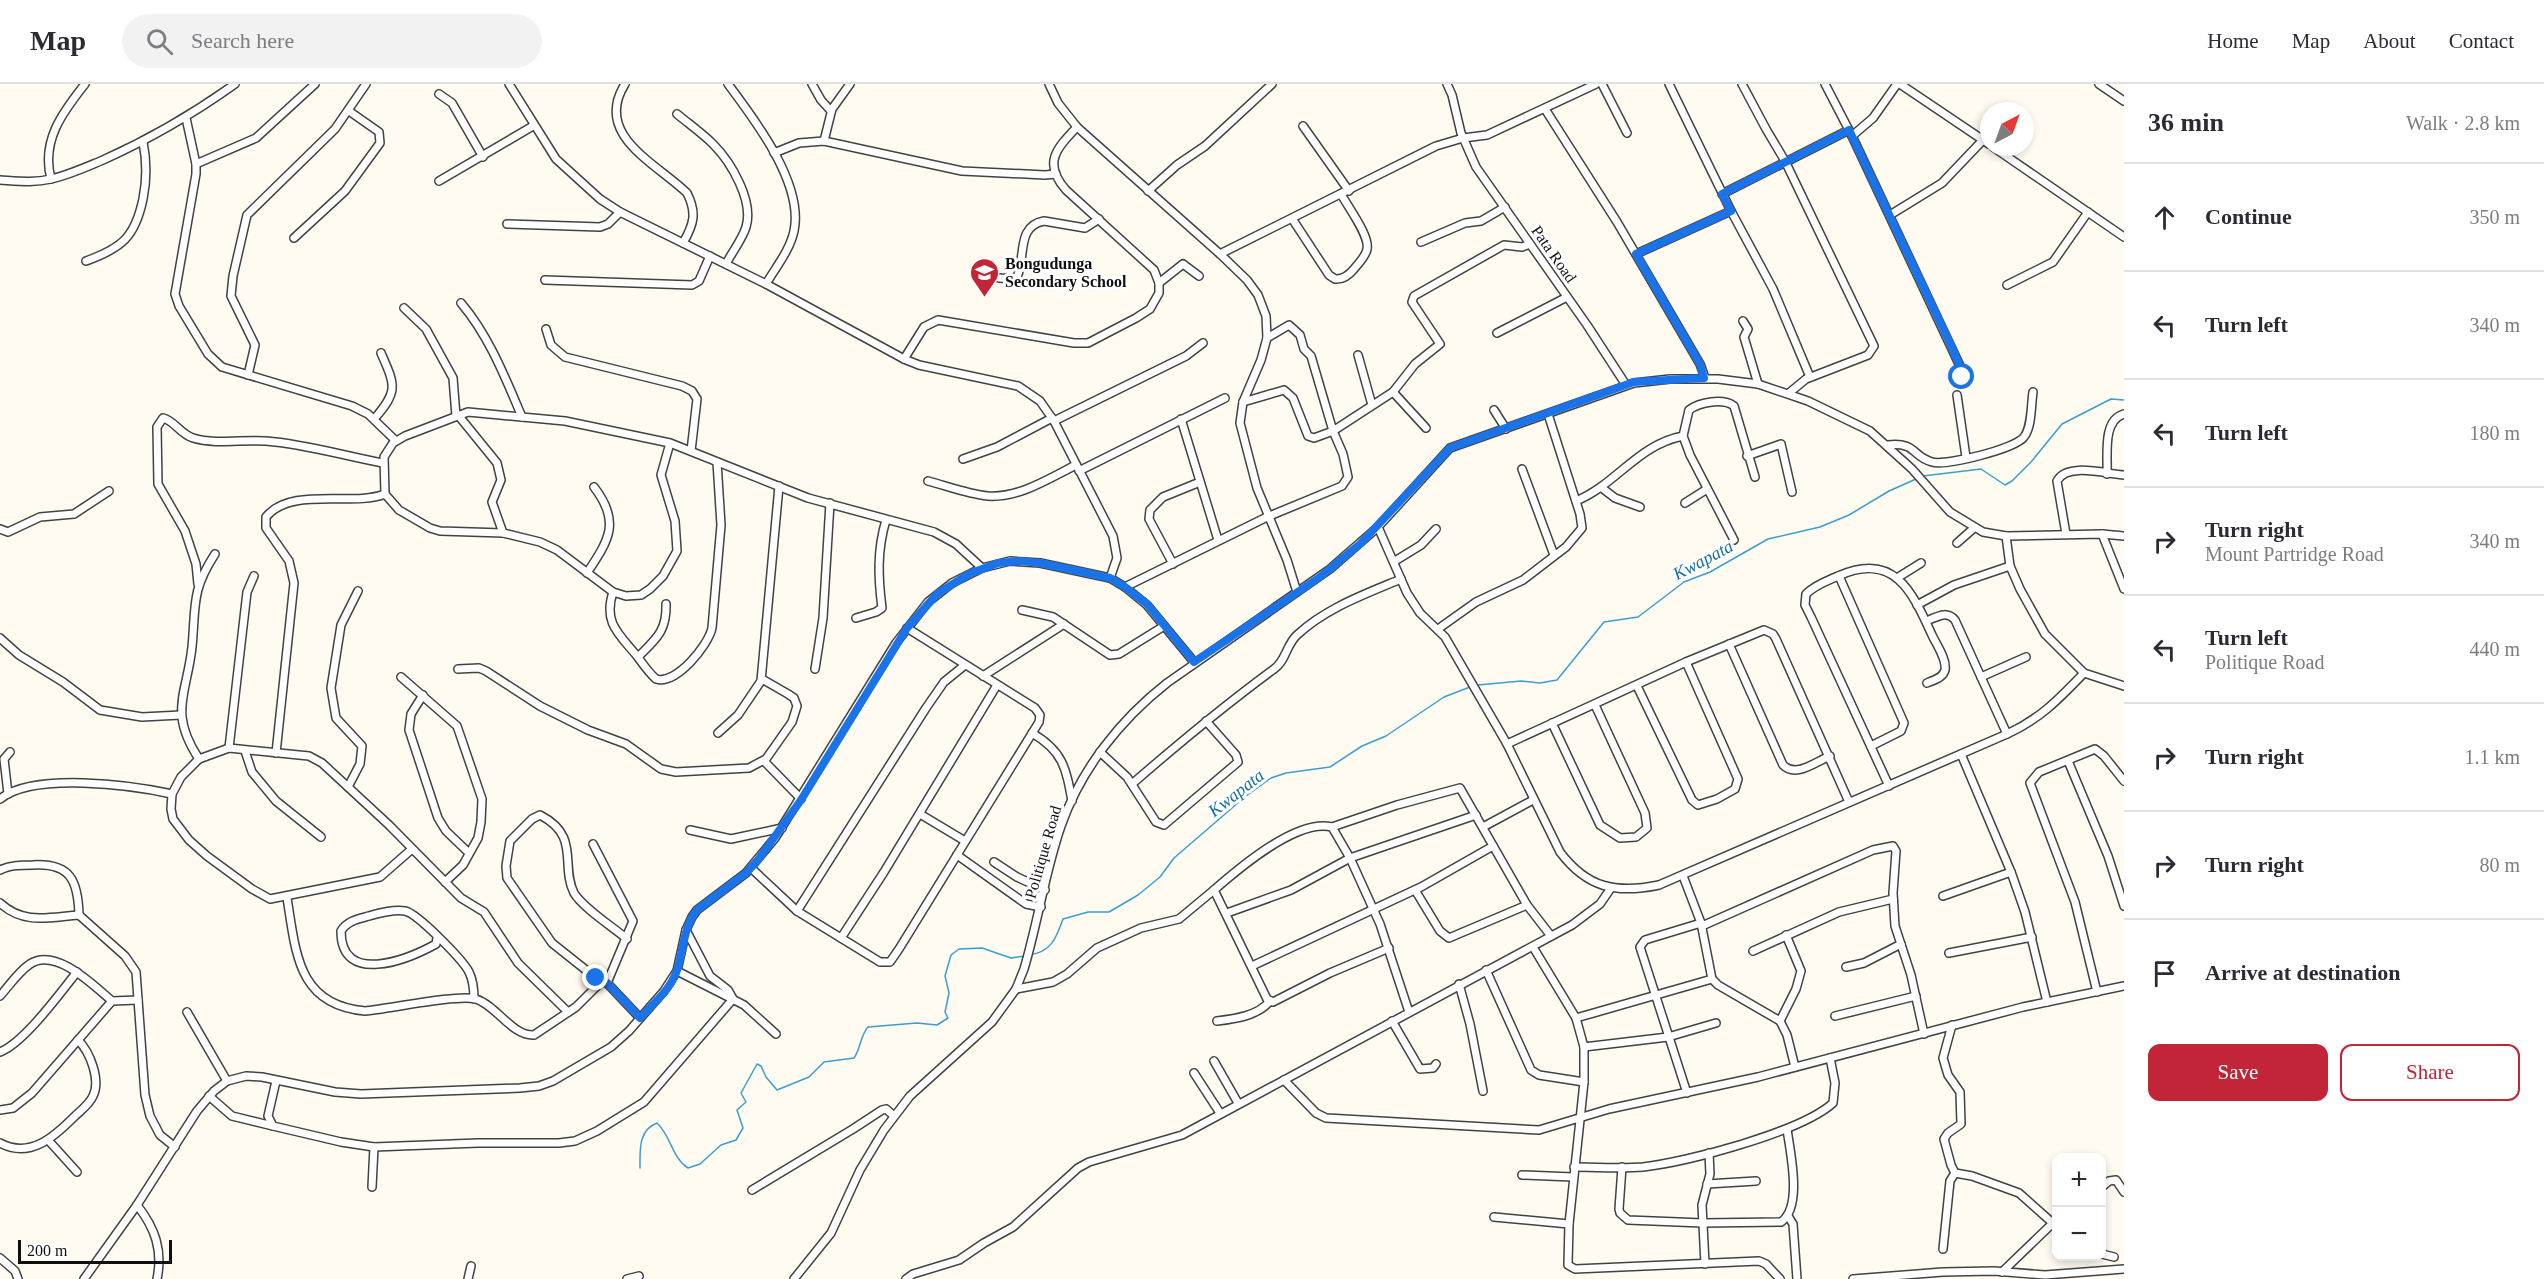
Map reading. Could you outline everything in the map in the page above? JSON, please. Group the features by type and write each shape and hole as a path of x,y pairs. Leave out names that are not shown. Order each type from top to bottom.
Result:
{"street":[{"path":"51,179 48,155 52,134 66,108 85,84"},
{"path":"0,180 24,182 51,179 143,142 186,118 235,84"},
{"path":"196,164 256,138 315,84"},
{"path":"248,375 255,345 231,296 233,276 247,215 335,129 366,84"},
{"path":"509,84 550,153 600,199 620,212 766,284 904,359 919,365 1018,386 1040,401 1053,419 1116,545 1116,563 1110,578"},
{"path":"625,84 616,110 620,131 628,142 687,193 692,204 695,214 693,226 683,243"},
{"path":"728,84 753,117 774,153 793,198 796,217 791,241 766,284"},
{"path":"812,84 820,100 831,111"},
{"path":"824,141 831,111 850,84"},
{"path":"1049,84 1058,103 1077,127 1220,254 1247,280 1258,295 1266,316 1267,338 1261,360 1243,402 1241,431 1268,516 1287,560 1297,592"},
{"path":"1148,191 1177,165 1205,146 1272,84"},
{"name":"Pata Road","path":"1447,84 1463,138 1476,167 1626,385"},
{"path":"1220,254 1436,146 1463,138 1487,135 1596,84"},
{"path":"1602,84 1627,133"},
{"path":"1668,84 1722,194 1773,290 1810,377"},
{"path":"1742,84 1785,161 1874,346 1868,355 1810,377 1789,393"},
{"path":"1825,84 1890,214 1960,366 1962,377"},
{"path":"1722,194 1785,161 1850,133 1873,118 1899,84 1980,138"},
{"path":"2100,84 2124,101"},
{"path":"439,94 452,104 483,157"},
{"path":"1545,109 1636,254 1700,364 1704,378"},
{"path":"294,238 345,191 380,143 379,132 349,111"},
{"path":"677,114 709,140 724,157 746,204 748,217 746,228 726,264"},
{"path":"186,118 196,164 176,299 211,358 222,367 352,406 374,419 395,440"},
{"path":"440,181 533,126"},
{"path":"1303,126 1349,190"},
{"path":"904,359 924,327 941,319 1074,344 1088,343 1150,309 1157,299 1159,283 1149,264 1066,190 1056,174 1054,160 1058,149 1077,127"},
{"path":"774,153 799,143 824,141 962,171 1056,174"},
{"path":"86,261 114,250 136,226 147,177 143,142"},
{"path":"1890,214 1942,183 1980,148"},
{"path":"2006,156 2124,237"},
{"path":"1293,219 1329,275 1335,279 1342,279 1358,264 1368,246 1364,232 1341,194"},
{"path":"1421,242 1465,222 1481,221 1504,207"},
{"path":"1636,254 1731,211"},
{"path":"507,224 593,228 606,225 620,212"},
{"path":"2007,285 2053,262 2088,212"},
{"path":"999,278 1017,277 1025,235 1029,228 1038,222 1085,228 1099,219"},
{"path":"1243,402 1284,390 1293,398 1308,436 1314,438 1333,431 1393,392 1415,364 1440,344 1412,302 1414,296 1504,245 1522,247 1530,244"},
{"path":"545,280 692,285 699,281 710,256"},
{"path":"1159,283 1183,264 1199,276"},
{"path":"1497,333 1567,297"},
{"path":"461,303 485,336 522,417"},
{"path":"404,308 426,329 453,378 457,415 497,463 501,480 492,502 503,533"},
{"path":"1743,321 1748,329 1744,337 1758,384"},
{"path":"1125,587 1268,516 1342,486 1346,481 1347,465 1333,431 1313,360 1304,349 1300,335 1288,325 1267,338"},
{"path":"546,329 551,345 565,357 692,391 697,399 691,451"},
{"path":"963,459 997,447 1186,356 1203,343"},
{"path":"374,419 388,401 394,387 393,379 381,353"},
{"path":"1358,355 1372,405"},
{"path":"1494,410 1506,429 1626,385 1670,379 1704,378 1758,384 1789,393 1853,422 1887,445 1925,483 1950,513 1974,528 2006,536 2067,534 2124,536"},
{"path":"1393,392 1426,428"},
{"path":"1887,445 1907,445 1927,460 1940,464 1985,454 2023,438 2027,430 2032,392"},
{"path":"1957,395 1966,457"},
{"path":"928,481 979,495 1006,495 1077,468 1226,398"},
{"path":"1734,540 1683,436 1687,414 1693,407 1705,403 1728,403 1734,406 1755,477"},
{"path":"670,443 661,475 675,521 678,543 675,558 663,576 646,592 626,596 612,592 550,546 503,533 436,530 399,510 385,494 383,463 387,450 395,440 457,415 473,412 573,422 670,443 808,498 942,535 956,544 982,568"},
{"path":"1438,629 1476,602 1523,580 1575,540 1582,528 1576,501 1548,414"},
{"path":"2107,474 2111,424 2118,415 2124,414"},
{"path":"198,584 196,564 185,531 158,484 157,427 163,418 169,420 183,434 206,441 278,442 383,463"},
{"path":"1181,419 1218,540"},
{"name":"Politique Road","path":"794,1279 831,1233 860,1170 894,1116 926,1081 980,1036 1004,1008 1016,989 1031,947 1061,825 1100,752 1143,701 1194,662 1320,577 1378,527 1450,448 1506,429"},
{"path":"1576,501 1602,488 1636,457 1668,440 1683,436"},
{"path":"1748,456 1781,444 1792,492"},
{"path":"612,592 609,603 610,619 618,634 653,677 662,681 690,662 700,652 710,637 721,525 717,462"},
{"path":"1522,469 1554,555"},
{"path":"2067,534 2058,478 2071,471 2124,475"},
{"path":"1173,564 1149,519 1150,510 1163,497 1200,482"},
{"path":"718,733 738,715 752,698 762,679 779,486"},
{"path":"587,573 608,536 611,526 606,509 594,487"},
{"path":"1602,488 1616,498 1640,507"},
{"path":"1685,503 1707,489"},
{"path":"0,529 8,532 40,517 74,514 109,491"},
{"path":"276,753 294,590 292,569 266,528 266,516 288,504 310,499 361,500 385,494"},
{"path":"815,669 823,618 830,503"},
{"path":"856,618 882,608 878,560 886,520"},
{"path":"1378,527 1401,579 1420,613 1445,637 1507,744 1560,852 1570,865 1586,878 1611,888 1641,889 1683,876 2007,734 2031,723 2046,712 2084,674"},
{"path":"1957,543 1974,528"},
{"path":"1395,561 1421,545 1436,529"},
{"path":"2102,534 2124,589"},
{"path":"2006,536 2010,566 2045,634 2084,674 2124,687"},
{"path":"199,759 189,742 181,715 181,698 191,650 193,606 198,584 215,554"},
{"path":"84,1279 137,1205 197,1111 209,1096 227,1081 246,1076 335,1092 361,1094 539,1086 564,1076 611,1047 664,991 677,971 686,930 697,910 751,868 782,828 907,628 937,594 982,568 1004,562 1032,561 1110,578 1147,604 1194,662"},
{"path":"1897,578 1921,563"},
{"path":"1917,605 1954,585 2010,566"},
{"path":"1888,786 1872,746 1805,605 1805,598 1811,589 1855,568 1863,567 1885,572 1897,578 1906,586 1917,605 1942,658 1945,670 1938,678 1927,683"},
{"path":"229,748 247,592 254,576"},
{"path":"1839,576 1905,723 1900,731 1872,746"},
{"path":"1132,784 1206,721 1276,668 1291,642 1306,628 1359,596 1401,579"},
{"path":"348,786 360,764 362,746 336,718 331,688 341,625 358,591"},
{"path":"638,657 663,630 666,620 666,604"},
{"path":"1022,610 1053,617 1104,652 1114,656 1164,626"},
{"path":"1926,621 1944,614 1948,614 1955,620 2007,734"},
{"path":"983,676 1064,624"},
{"path":"751,868 797,911 880,962 890,962 1039,722 1040,713 907,628"},
{"path":"1507,744 1760,630 1773,634 1849,802"},
{"path":"0,638 19,654 63,682 100,710 142,717 181,715"},
{"path":"1729,644 1788,770 1796,771 1830,756"},
{"path":"1981,676 2026,657"},
{"path":"1637,686 1692,800 1698,805 1718,799 1736,789 1738,779 1686,662"},
{"path":"797,911 926,708 944,682 965,665"},
{"path":"458,669 479,668 486,671 540,706 588,730 626,744 664,770 676,772 749,768 764,761 792,722 797,706 794,698 788,693 762,679"},
{"path":"401,677 457,726 483,805 478,838 459,870 445,882"},
{"path":"841,938 920,814 997,685"},
{"path":"423,695 411,714 409,730 438,818 446,831 469,853"},
{"path":"1552,723 1600,825 1620,838 1636,837 1647,828 1645,813 1595,705"},
{"path":"1100,752 1132,784 1156,822 1163,826 1238,762 1236,755 1206,721"},
{"path":"1032,733 1055,749 1069,777 1072,801"},
{"path":"412,849 380,877 286,898 270,899 263,897 189,840 174,819 171,809 172,794 181,777 199,759 229,748 315,758 348,786 412,849 461,898 484,912 518,963 568,1012"},
{"path":"2097,992 2075,902 2030,789 2031,779 2039,772 2098,750 2124,781"},
{"path":"245,751 252,772 276,801 321,837"},
{"path":"8,794 4,759 10,752"},
{"path":"1961,754 2011,872 2032,937 2046,1002"},
{"path":"764,761 801,799"},
{"path":"2068,761 2108,856 2124,906"},
{"path":"0,800 8,794 61,782 130,787 172,794"},
{"path":"1016,989 1053,982 1067,975 1097,948 1113,940 1141,928 1179,920 1255,855 1276,843 1319,826 1332,826 1458,788 1463,790 1527,905 1551,936"},
{"path":"1483,827 1533,800"},
{"path":"920,814 965,841"},
{"path":"627,939 575,894 568,852 561,833 555,826 540,815 515,834 510,842 506,866 511,885 552,943 604,983 640,1018"},
{"path":"1227,913 1291,890 1350,858 1476,815"},
{"path":"1332,826 1374,909 1409,1012"},
{"path":"690,830 730,839 782,828"},
{"path":"286,898 300,967 306,979 336,1004 348,1009 365,1011 464,998 474,999 492,1008 523,1033 531,1036 568,1012 604,983 627,939 633,921 592,844"},
{"path":"1252,966 1415,890 1493,846"},
{"path":"1687,1094 1642,958 1640,945 1652,938 1701,925 1873,850 1893,846 1896,850 1893,899 1895,926 1916,996 1924,1034"},
{"path":"957,855 1026,904 1041,907"},
{"path":"994,862 1017,878 1045,890"},
{"path":"0,870 42,864 61,868 76,885 79,915 132,963 136,972 145,1095 150,1116 160,1135 175,1147"},
{"path":"1943,897 2011,872"},
{"path":"1683,876 1701,925 1713,979 1718,985 1780,1021 1795,1067"},
{"path":"906,1279 913,1274 959,1260 1013,1227 1078,1168 1089,1162 1177,1137 1459,984 1533,947 1588,915 1600,904 1611,888"},
{"path":"1214,890 1270,1001"},
{"path":"1415,890 1440,931 1449,938 1527,905"},
{"path":"1753,951 1839,912 1893,899"},
{"path":"0,903 11,913 22,917 79,915"},
{"path":"437,938 436,944 422,951 384,963 367,964 354,961 345,953 340,930 351,921 383,913 406,911 418,918 465,965 473,984 474,999"},
{"path":"686,930 710,976 728,990 733,999"},
{"path":"1780,1021 1796,989 1801,971 1786,935"},
{"path":"1949,953 2032,937"},
{"path":"1846,967 1864,963 1900,945"},
{"path":"1533,947 1576,1018 1584,1047 1584,1082 1578,1117 1568,1265 1575,1269 1759,1261 1769,1266 1780,1279"},
{"path":"1270,1001 1276,1002 1330,973 1389,948"},
{"path":"0,996 33,963 62,964 77,972 112,1001 138,1000"},
{"path":"1486,970 1532,1070 1539,1075 1584,1082"},
{"path":"677,971 750,1009 776,1034"},
{"path":"0,1052 11,1046 25,1032 77,972"},
{"path":"1576,1018 1713,979"},
{"path":"1459,984 1470,1024 1483,1091"},
{"path":"1284,1080 1316,1113 1326,1118 1533,1130 1554,1126 1578,1117 1687,1094 2046,1002 2124,986"},
{"path":"1835,1016 1916,996"},
{"path":"209,1096 231,1116 341,1142 375,1147 575,1141 635,1109 650,1097 733,999"},
{"path":"0,1110 13,1108 22,1102 112,1001"},
{"path":"1216,1022 1247,1015 1264,1008 1270,1001"},
{"path":"187,1012 227,1081"},
{"path":"1392,1021 1420,1069 1433,1068 1436,1064"},
{"path":"1584,1047 1668,1037 1716,1023"},
{"path":"1952,1025 1943,1058 1948,1075 1960,1092 1961,1124 1948,1133 1944,1139 1955,1173"},
{"path":"0,1143 20,1147 48,1141 93,1096 92,1061 86,1048 78,1040"},
{"path":"1574,1167 1655,1165 1709,1153 1787,1129 1833,1103 1835,1093 1830,1058"},
{"path":"1214,1061 1238,1103"},
{"path":"1194,1073 1220,1113"},
{"path":"273,1126 268,1116 276,1080"},
{"path":"752,1190 853,1130 882,1110 886,1109 894,1116"},
{"path":"1622,1167 1619,1209 1625,1218 1634,1221 1703,1223 1777,1222 1788,1216 1794,1199 1787,1129"},
{"path":"48,1141 77,1172"},
{"path":"372,1187 375,1147"},
{"path":"1705,1264 1703,1195 1710,1174 1709,1153"},
{"path":"1955,1173 1972,1176 2019,1193 2052,1220"},
{"path":"1944,1249 1950,1181 1955,1173"},
{"path":"1522,1174 1573,1177"},
{"path":"2106,1184 2116,1180 2124,1192"},
{"path":"1707,1184 1756,1181"},
{"path":"137,1205 156,1236 159,1258 157,1279"},
{"path":"1788,1216 1792,1224 1797,1279"},
{"path":"1494,1217 1569,1224"},
{"path":"2002,1272 2052,1226"},
{"path":"2106,1255 2114,1257"},
{"path":"0,1258 15,1270 18,1279"},
{"path":"468,1279 471,1266"},
{"path":"1853,1279 1943,1272 2045,1275 2124,1269"},
{"path":"627,1279 639,1276"}],"waterway":[{"name":"Kwapata","path":"1923,476 1981,469 2005,485 2031,462 2062,424 2111,399 2124,400"},
{"name":"Kwapata","path":"1478,685 1521,681 1540,683 1557,680 1604,622 1638,617 1684,582 1710,572 1768,539 1820,527 1849,515 1889,491 1916,479"},
{"name":"Kwapata","path":"1029,955 1048,948 1058,933 1063,919 1088,912 1109,912 1138,895 1160,877 1174,858 1246,796 1271,778 1286,773 1330,767 1362,746 1386,736 1444,697 1470,687"},
{"name":"Kwapata","path":"640,1168 640,1148 643,1136 651,1126 657,1123 666,1134 678,1159 688,1168 700,1164 721,1145 736,1140 743,1128 737,1110 746,1102 741,1093 757,1064 761,1066 766,1077 777,1090 809,1077 824,1062 854,1058 868,1027 917,1023 937,1025 948,1018 945,1012 949,993 945,976 951,955 959,949 982,948 1011,958 1025,956"}],"place":[{"name":"Bongudunga Secondary School","path":"984,298"}],"route":[{"path":"596,978 607,983 640,1018 664,991 677,971 686,930 692,916 746,873 775,838 837,742 896,643 928,602 952,583 982,568 1010,561 1032,561 1110,578 1147,604 1194,662 1320,577 1360,544 1450,448 1634,382 1704,378 1700,364 1636,254 1731,211 1722,194 1849,130 1947,337 1962,371 1962,377"}]}
